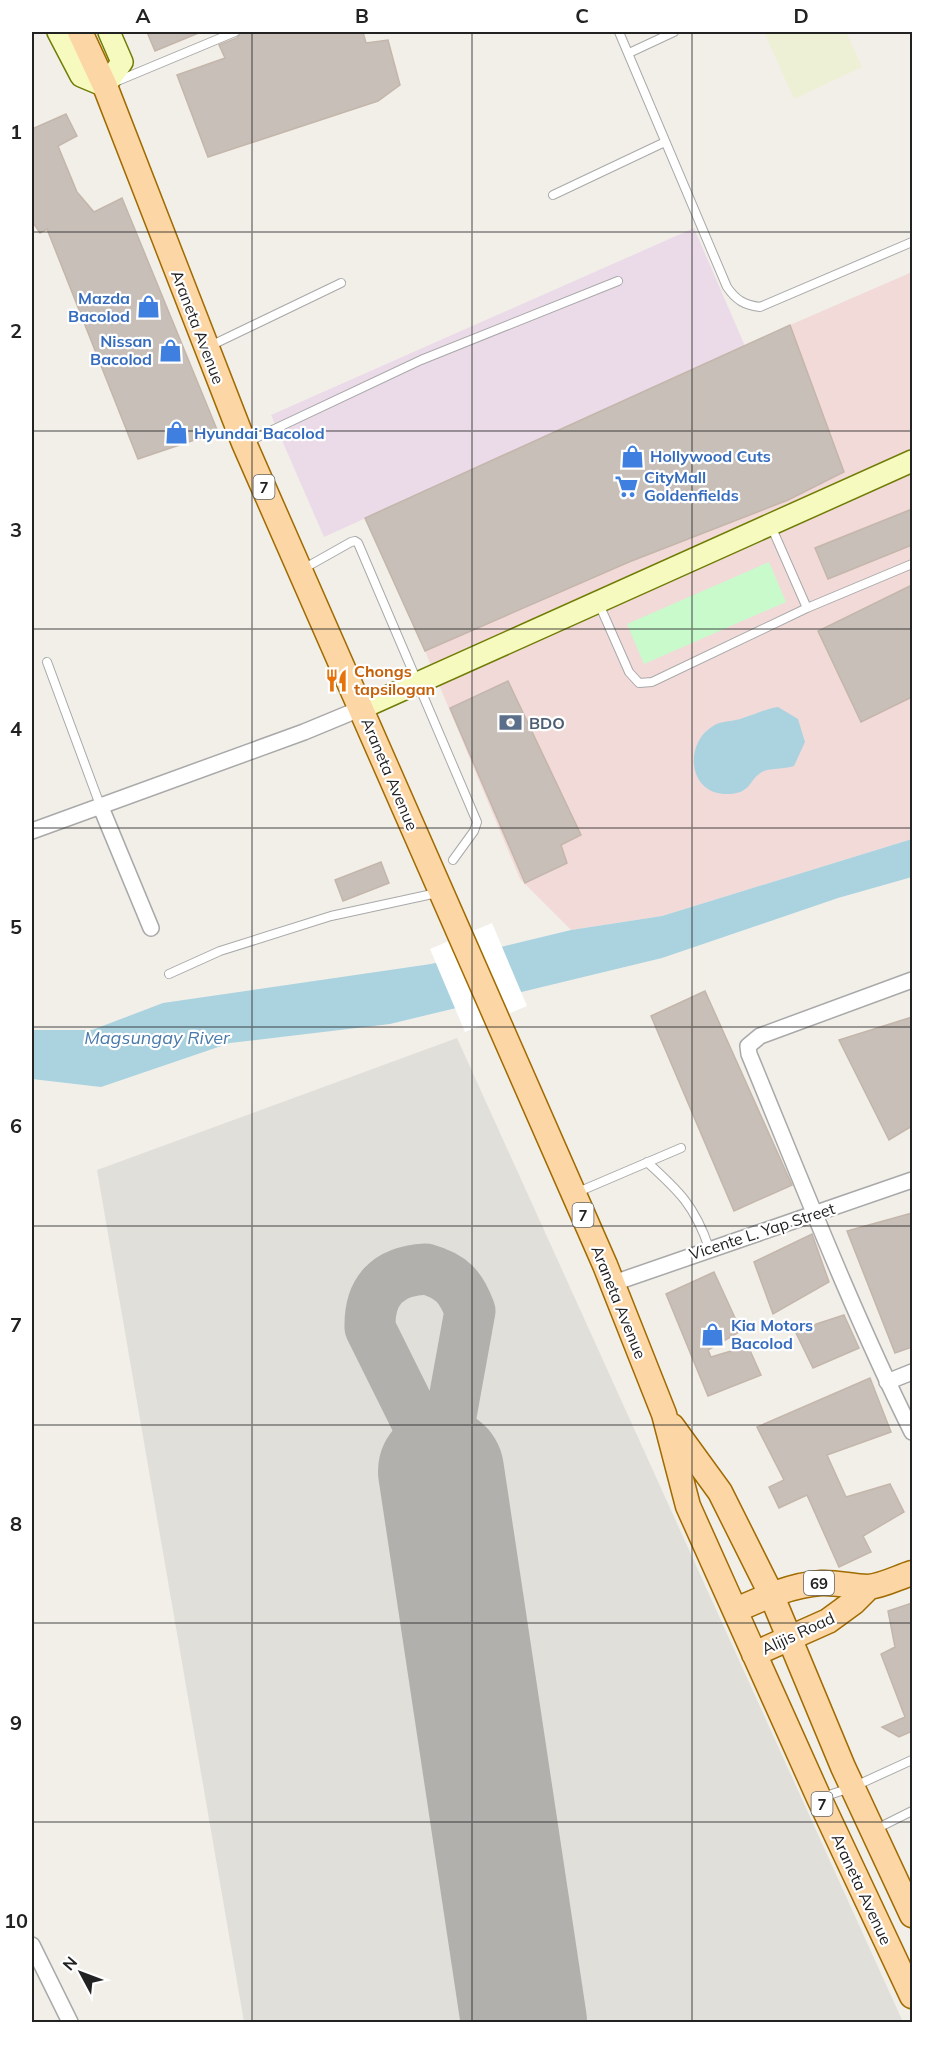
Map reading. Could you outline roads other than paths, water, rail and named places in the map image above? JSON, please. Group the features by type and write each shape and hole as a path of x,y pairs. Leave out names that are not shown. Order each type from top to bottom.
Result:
{"main road":[{"name":"Araneta Avenue","path":"80,32 105,86 244,443 574,1194 664,1414 688,1506 736,1610 753,1654 912,1996"},
{"name":"Araneta Avenue","path":"664,1414 720,1492 771,1594 872,1831 912,1915"},
{"name":"Alijis Road","path":"753,1654 828,1621 843,1611 869,1587 912,1572"},
{"name":"Alijis Road","path":"736,1610 771,1594 820,1583 841,1582 869,1587"}],"street":[{"path":"58,32 81,76 105,86 122,62 110,32"},
{"path":"32,831 303,732 362,708 912,461"},
{"path":"100,805 151,927"},
{"path":"912,980 760,1036 748,1046 749,1054 887,1382 912,1432"},
{"name":"Vicente L. Yap Street","path":"611,1284 709,1248 912,1180"},
{"path":"887,1382 912,1372"},
{"path":"32,1945 70,2022"}],"lane":[{"path":"105,86 235,32"},
{"path":"619,32 728,287 733,296 741,302 760,307 912,242"},
{"path":"629,53 674,32"},
{"path":"553,195 665,142"},
{"path":"244,443 421,360 618,281"},
{"path":"206,348 341,283"},
{"path":"771,525 807,608"},
{"path":"300,571 351,542 358,543 477,822 474,831 453,860"},
{"path":"599,603 630,672 639,683 652,682 807,608 912,564"},
{"path":"47,662 100,805"},
{"path":"169,974 220,951 331,916 441,893"},
{"path":"574,1194 681,1148"},
{"path":"647,1162 678,1191 692,1208 709,1248"},
{"path":"819,1798 853,1787 912,1760"},
{"path":"872,1831 912,1811"}],"water":[{"path":"778,707 798,719 805,742 794,766 762,772 746,788 736,793 715,792 705,787 694,768 697,744 703,734 717,724"},
{"name":"Magsungay River","path":"912,839 912,877 838,898 662,958 390,1024 230,1043 101,1087 32,1079 32,1030 92,1030 163,1003 431,964 571,930 662,916"}],"place":[{"name":"Mazda Bacolod","path":"148,307"},
{"name":"Nissan Bacolod","path":"170,350"},
{"name":"Hyundai Bacolod","path":"176,433"},
{"name":"Hollywood Cuts","path":"632,456"},
{"name":"CityMall Goldenfields","path":"626,486"},
{"name":"Chongs tapsilogan","path":"336,680"},
{"name":"BDO","path":"511,723"},
{"name":"Kia Motors Bacolod","path":"713,1334"}]}
